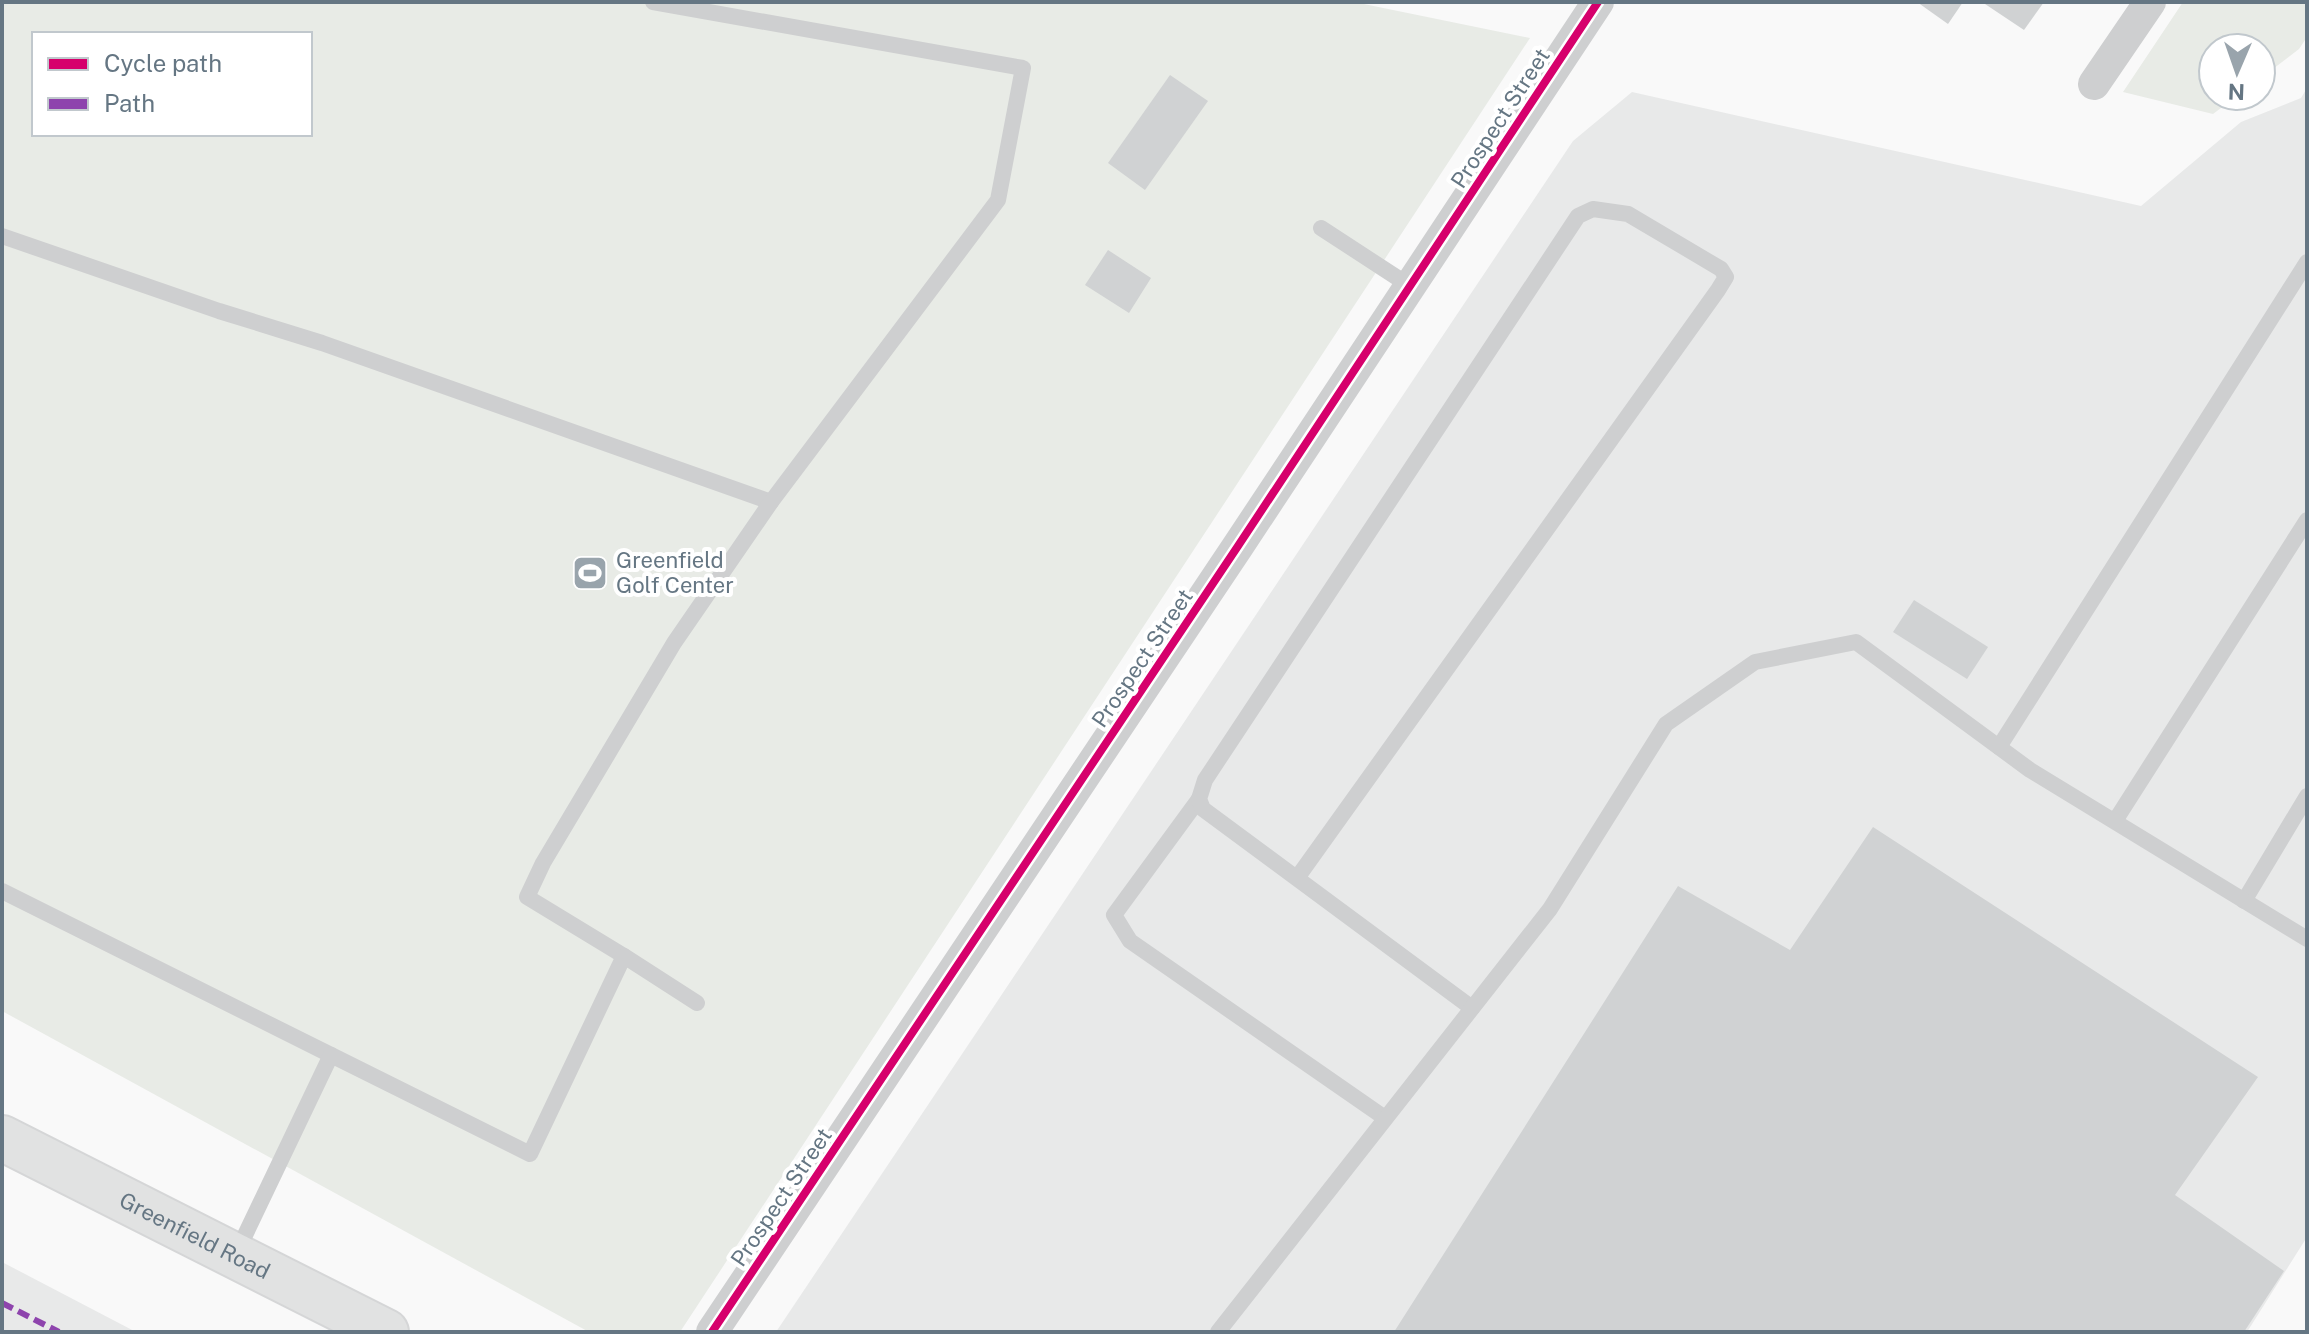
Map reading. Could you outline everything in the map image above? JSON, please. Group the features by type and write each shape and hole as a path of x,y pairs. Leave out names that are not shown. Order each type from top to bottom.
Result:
{"main road":[{"name":"Greenfield Road","path":"2,1138 386,1332"}],"street":[{"name":"Prospect Street","path":"712,1332 1598,2"},
{"path":"2094,84 2150,2"}],"lane":[{"path":"653,2 1023,68 998,200 771,502 674,643 543,863 527,897 697,1003"},
{"path":"1297,878 1718,290 1726,277 1721,269 1628,214 1593,209 1578,216 1205,780 1199,799 1114,915 1130,941 1385,1118"},
{"path":"1321,228 1410,286"},
{"path":"2,236 322,343 771,502"},
{"path":"1999,747 2307,262"},
{"path":"2115,821 2307,520"},
{"path":"1218,1332 1550,909 1666,724 1755,662 1856,642 2030,770 2307,939"},
{"path":"2244,901 2307,796"},
{"path":"1199,799 1203,809 1472,1008"},
{"path":"2,891 530,1154 624,956"},
{"path":"235,1256 331,1055"}],"shaded area":[{"name":"Greenfield Golf Center","path":"2,2 1354,2 1530,38 680,1332 589,1332 2,1011"},
{"path":"2183,2 2307,2 2307,37 2299,49 2277,66 2277,32 2197,32 2197,110 2123,92"},
{"path":"2307,88 2307,1237 2247,1332 776,1332 1573,141 1632,92 2141,206 2241,122 2266,112 2277,112 2277,108 2301,98"},
{"path":"2,1262 136,1332 2,1332"}],"building":[{"path":"1917,2 1963,2 1948,24"},
{"path":"1986,2 2044,2 2024,30"},
{"path":"1170,75 1208,101 1145,190 1108,163"},
{"path":"1108,250 1151,278 1129,313 1085,285"},
{"path":"1914,600 1988,647 1967,679 1893,632"},
{"path":"1873,827 2258,1077 2175,1195 2284,1271 2244,1332 1394,1332 1678,886 1790,950"}],"marked path":[{"path":"2,1303 59,1332"}],"cycle path":[{"path":"712,1332 1598,2"}],"place":[{"name":"Greenfield Golf Center","path":"590,573"}]}
